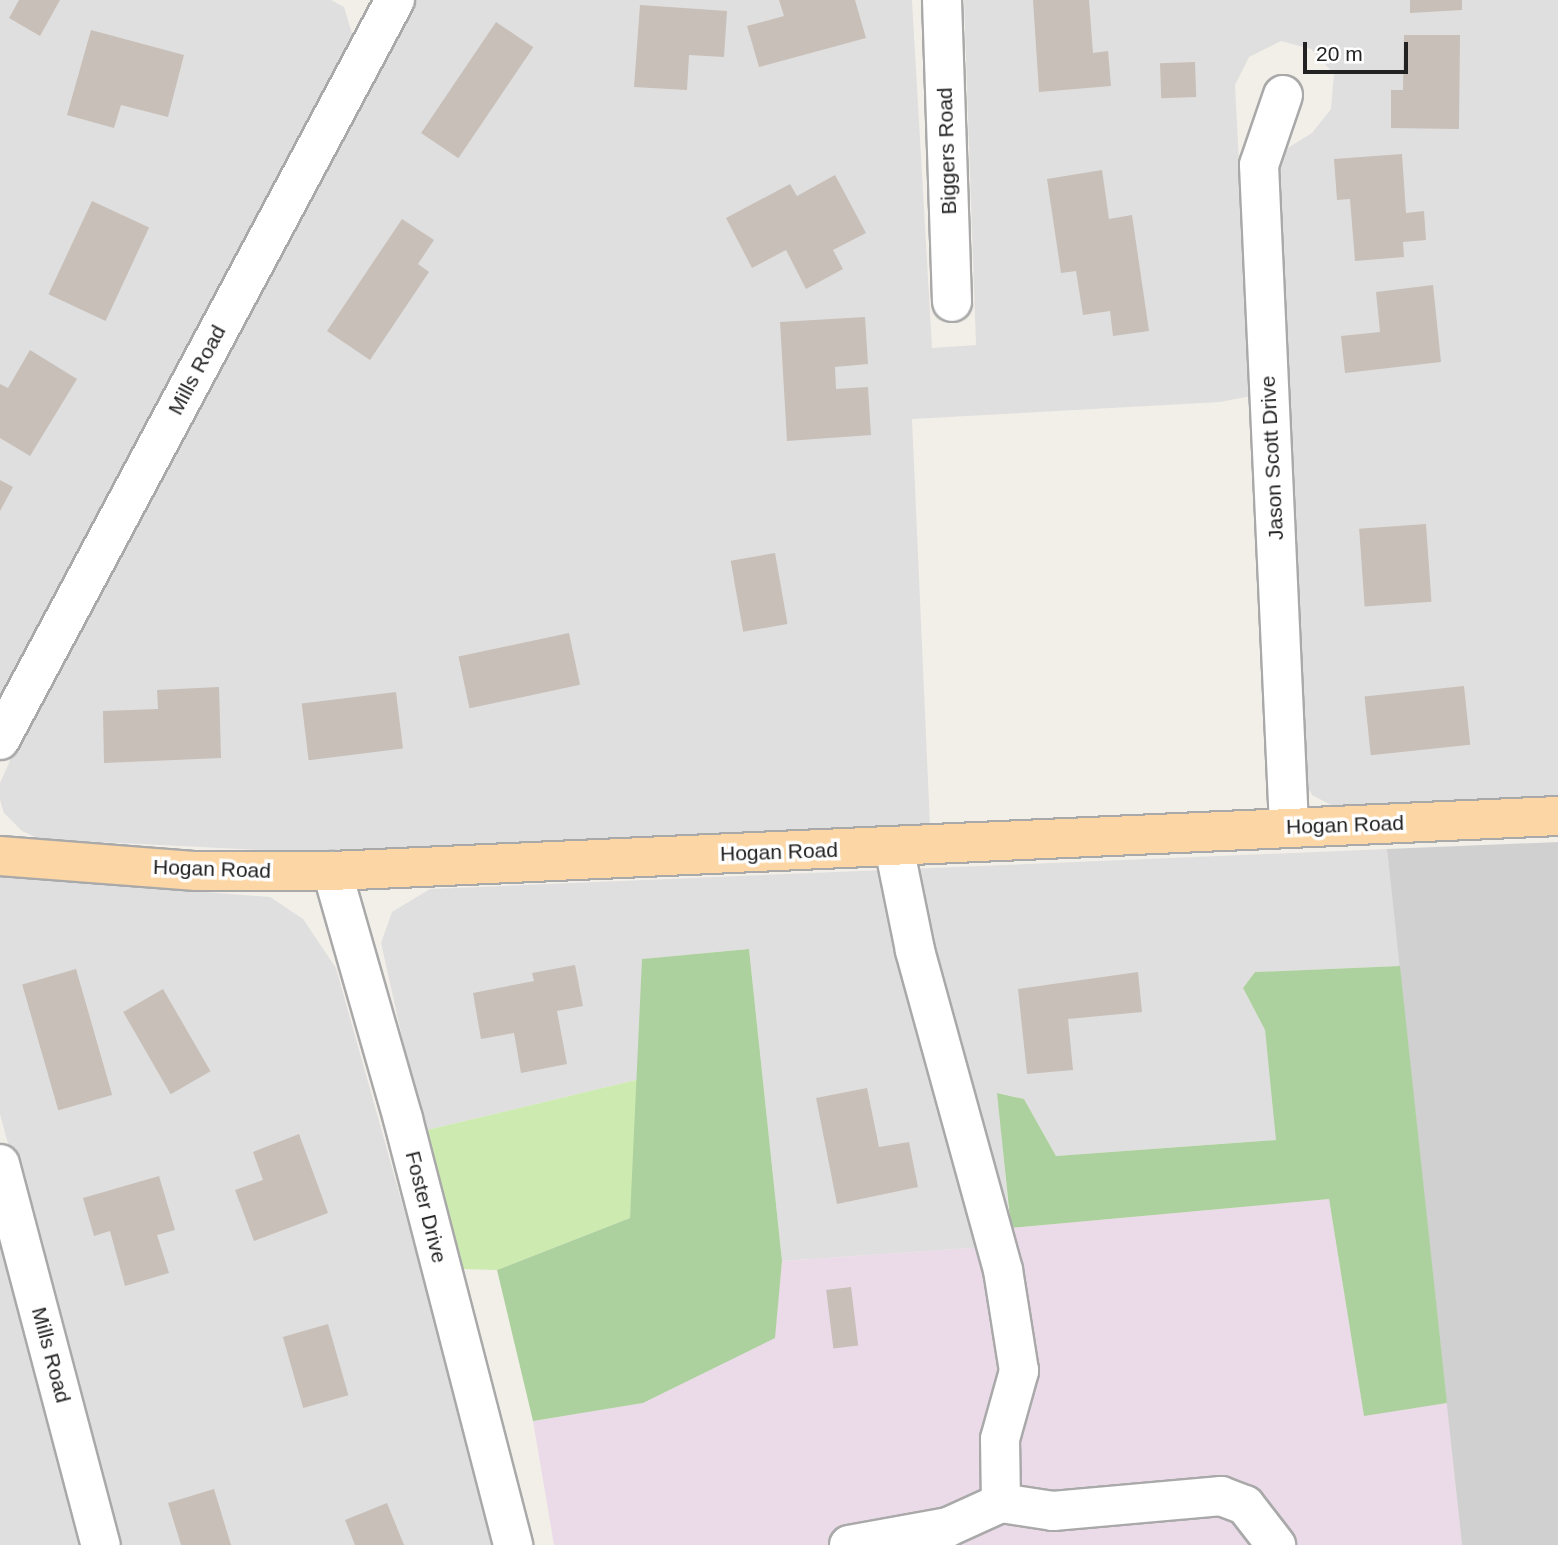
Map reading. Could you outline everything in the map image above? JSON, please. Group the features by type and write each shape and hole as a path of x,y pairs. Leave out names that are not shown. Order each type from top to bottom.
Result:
{"main road":[{"name":"Hogan Road","path":"0,856 196,871 332,871 1558,816"}],"street":[{"name":"Biggers Road","path":"942,0 952,302"},
{"name":"Mills Road","path":"0,740 383,4"},
{"name":"Jason Scott Drive","path":"1283,94 1259,165 1290,826"},
{"path":"894,847 915,950 1003,1270 1019,1371 1000,1439 1000,1503"},
{"name":"Foster Drive","path":"332,871 403,1119 513,1545"},
{"name":"Mills Road","path":"0,1164 101,1545"},
{"path":"849,1545 948,1527 1000,1503 1053,1511 1221,1496 1245,1505 1276,1545"}],"shaded area":[{"path":"0,0 331,0 344,7 353,37 346,63 0,710"},
{"path":"416,0 912,0 932,348 976,345 964,0 1558,0 1558,799 1335,807 1312,795 1301,774 1272,179 1286,149 1312,133 1331,109 1334,74 1311,49 1281,41 1249,57 1235,85 1251,396 1220,402 912,419 930,826 302,852 39,839 22,831 4,813 0,800 0,783 17,745"},
{"path":"1558,842 1558,1545 1462,1545 1387,849"},
{"path":"1387,849 1400,966 1255,972 1243,988 1265,1030 1277,1140 1056,1156 1024,1099 998,1093 1010,1228 985,1247 782,1261 749,949 643,959 640,1079 423,1131 381,943 392,912 430,889"},
{"path":"0,876 270,897 303,919 336,968 498,1545 116,1545 0,1114"},
{"path":"1329,1199 1364,1415 1447,1403 1462,1545 554,1545 533,1421 643,1403 774,1338 782,1261 985,1247 1011,1228"},
{"path":"0,1243 79,1545 0,1545"}],"green space":[{"path":"749,949 782,1261 775,1338 643,1403 533,1421 497,1270 630,1218 642,959"},
{"path":"1400,966 1447,1403 1364,1416 1329,1199 1011,1228 997,1093 1024,1099 1056,1156 1276,1140 1265,1030 1243,988 1255,972"},
{"path":"640,1079 630,1218 497,1270 462,1269 423,1131"}],"building":[{"path":"19,0 60,0 40,36 9,18"},
{"path":"779,0 855,0 866,38 759,67 747,26 784,16"},
{"path":"1033,0 1089,0 1093,53 1108,51 1111,86 1039,92"},
{"path":"1410,0 1462,0 1462,10 1410,13"},
{"path":"640,5 727,11 724,57 689,55 687,90 634,87"},
{"path":"496,22 533,47 458,158 421,133"},
{"path":"91,30 184,55 168,117 121,105 114,128 67,115"},
{"path":"1404,35 1460,35 1459,129 1391,128 1391,90 1403,90"},
{"path":"1195,62 1196,97 1161,98 1160,63"},
{"path":"1402,154 1406,213 1424,211 1426,240 1403,242 1404,257 1355,261 1350,199 1337,200 1334,159"},
{"path":"1102,170 1109,219 1132,215 1149,331 1113,336 1110,311 1083,315 1076,271 1061,273 1047,179"},
{"path":"835,175 866,233 833,250 843,269 806,289 786,250 752,268 726,218 790,184 797,196"},
{"path":"92,201 149,228 106,321 48,294"},
{"path":"402,219 434,240 418,264 429,272 370,360 327,331"},
{"path":"1433,285 1441,362 1345,373 1341,336 1380,332 1376,292"},
{"path":"865,317 868,364 835,367 836,389 868,387 871,435 787,441 780,322"},
{"path":"30,350 77,379 30,456 0,438 0,384 8,388"},
{"path":"0,480 13,487 0,511"},
{"path":"1426,524 1431,602 1365,606 1359,529"},
{"path":"775,553 788,624 743,632 731,561"},
{"path":"569,633 580,685 469,708 458,656"},
{"path":"1464,686 1470,745 1371,755 1365,696"},
{"path":"219,687 221,758 104,763 103,711 158,709 157,690"},
{"path":"396,692 403,749 309,760 302,704"},
{"path":"575,965 583,1006 557,1011 567,1064 521,1073 514,1033 481,1039 473,993 534,981 532,973"},
{"path":"76,969 112,1095 58,1110 22,984"},
{"path":"1138,972 1142,1012 1068,1019 1073,1070 1027,1074 1018,989"},
{"path":"163,989 210,1071 171,1094 123,1012"},
{"path":"867,1088 879,1147 909,1142 918,1187 837,1204 816,1098"},
{"path":"299,1134 328,1213 254,1241 235,1190 263,1180 253,1152"},
{"path":"159,1176 175,1230 157,1235 169,1273 125,1286 110,1231 94,1236 83,1198"},
{"path":"851,1287 858,1346 833,1349 826,1290"},
{"path":"328,1324 348,1395 303,1408 283,1337"},
{"path":"214,1489 231,1545 181,1545 168,1503"},
{"path":"387,1503 404,1545 355,1545 345,1520"}]}
